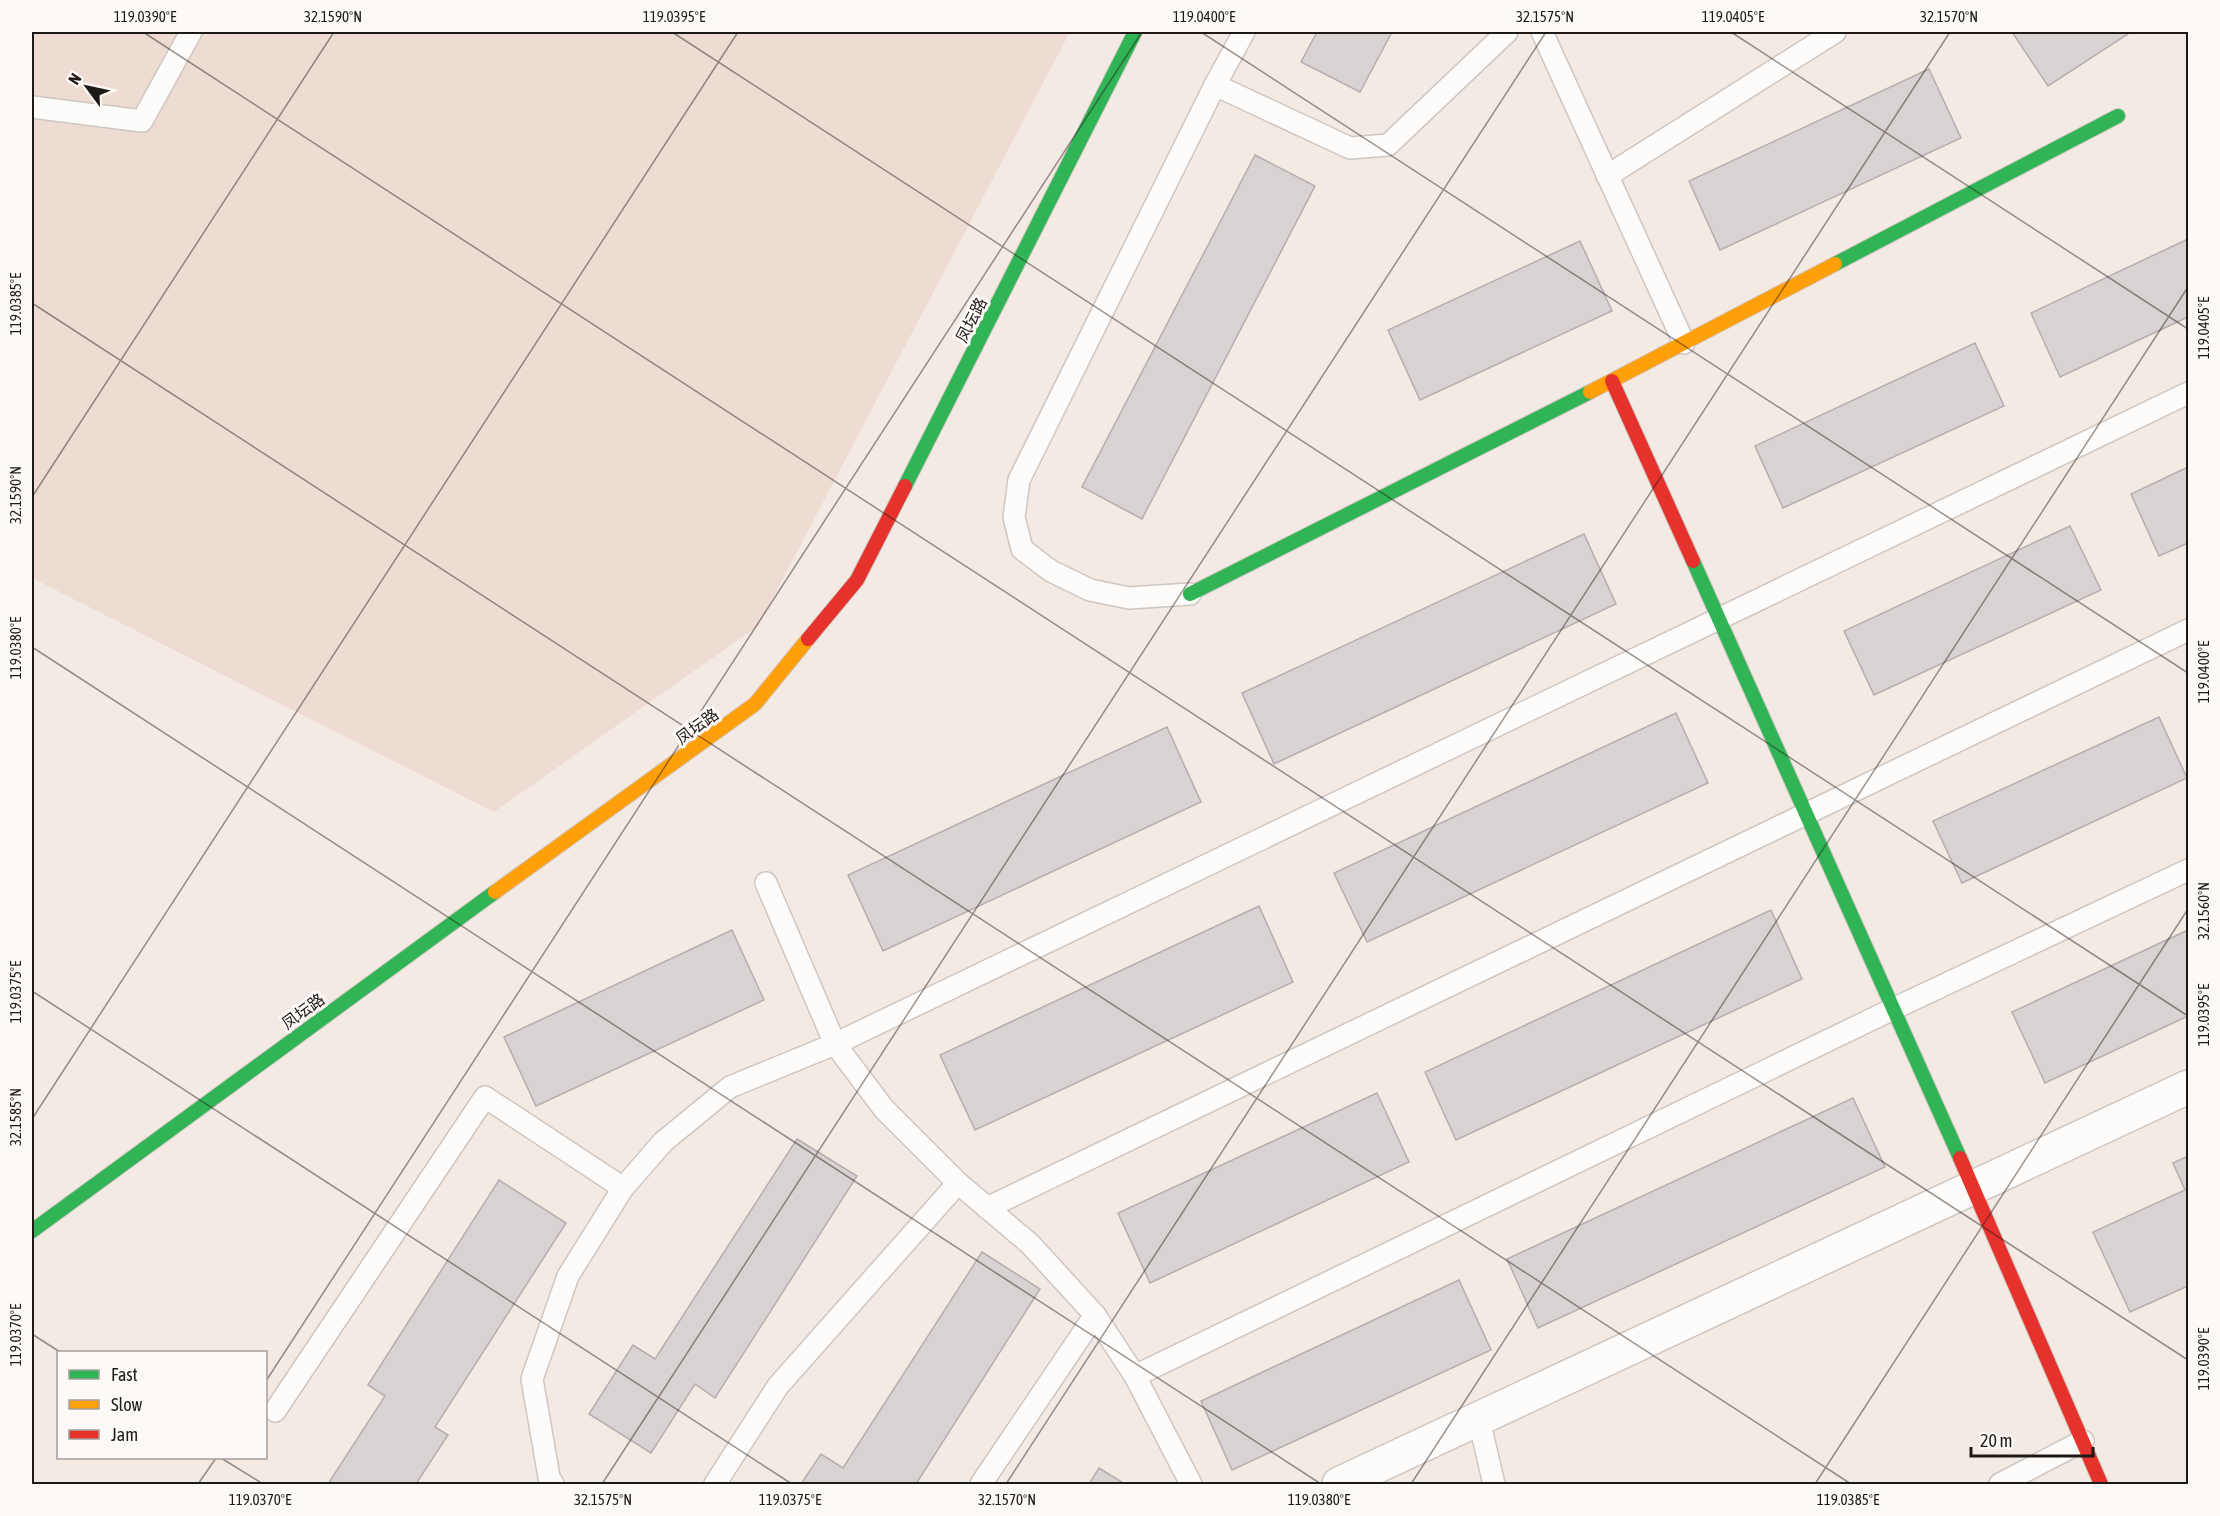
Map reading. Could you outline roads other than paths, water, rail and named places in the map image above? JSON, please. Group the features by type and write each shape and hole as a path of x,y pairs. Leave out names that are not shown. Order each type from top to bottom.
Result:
{"street":[{"name":"凤坛路","path":"32,1231 381,974 755,704 857,580 1135,32"},
{"path":"1190,594 1612,381 2118,116"},
{"path":"1612,381 1974,1189 2101,1485"},
{"path":"1339,1485 2188,1087"}],"lane":[{"path":"32,107 142,121 191,32"},
{"path":"1190,594 1129,598 1090,590 1052,572 1022,549 1014,517 1019,480 1215,85 1244,32"},
{"path":"1215,85 1350,148 1388,145 1507,32"},
{"path":"1542,32 1684,343"},
{"path":"1607,176 1835,32"},
{"path":"553,1485 549,1477 532,1379 568,1276 623,1188 663,1142 730,1087 835,1044 2188,393"},
{"path":"987,1208 2188,630"},
{"path":"1135,1376 1893,1009 2188,870"},
{"path":"766,883 835,1044 884,1109 958,1183 1030,1244 1095,1315 1135,1376 1191,1485"},
{"path":"275,1411 485,1097 623,1188"},
{"path":"715,1485 778,1386 958,1183"},
{"path":"981,1485 1095,1315"},
{"path":"1479,1420 1494,1485"},
{"path":"2000,1485 2083,1441"}]}
